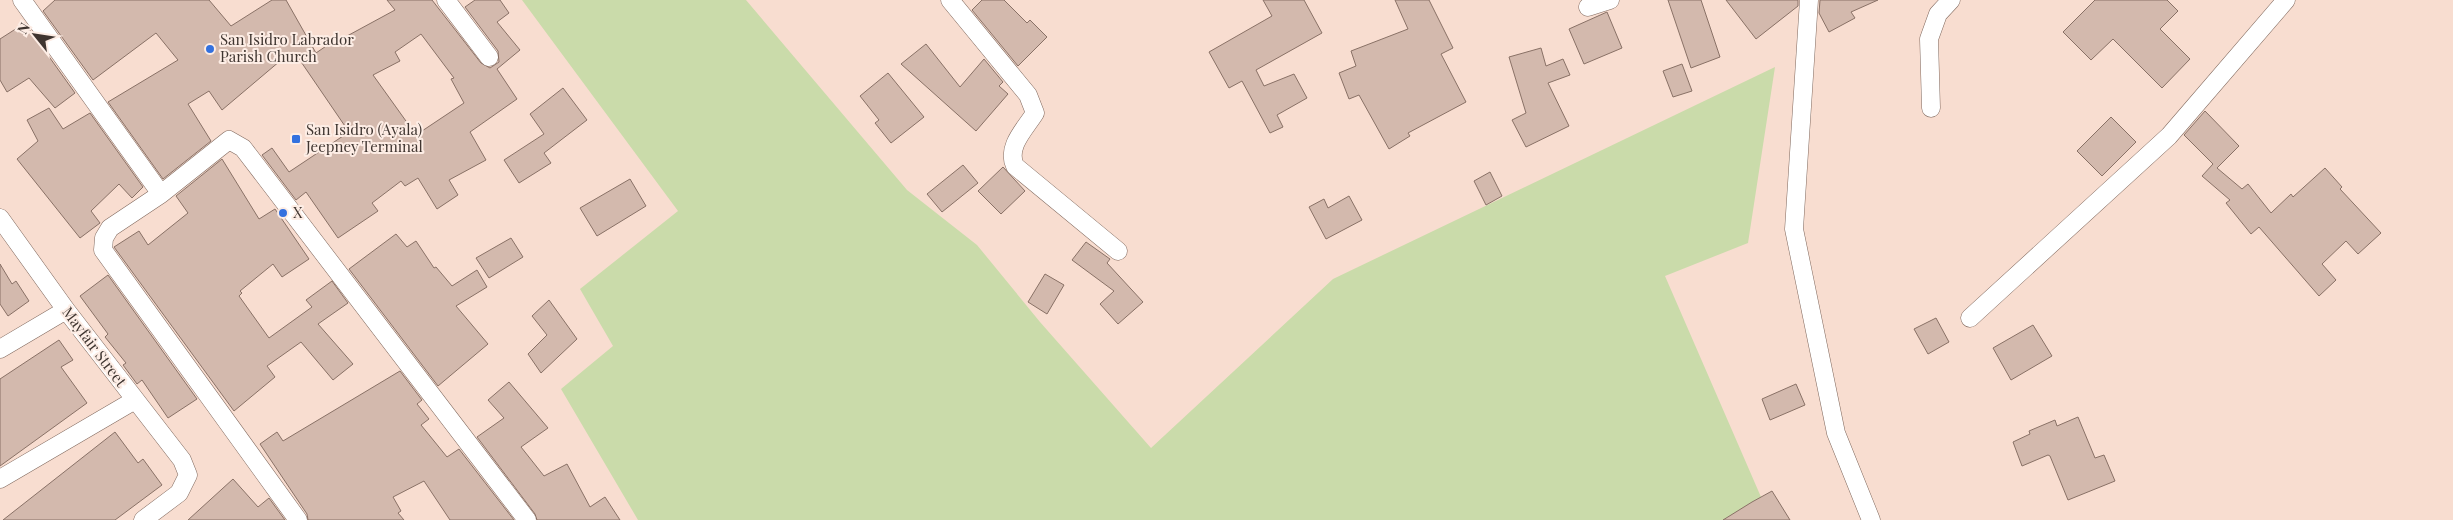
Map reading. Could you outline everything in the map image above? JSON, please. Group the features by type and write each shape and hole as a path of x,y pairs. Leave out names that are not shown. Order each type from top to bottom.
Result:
{"street":[{"path":"22,0 162,194"},
{"path":"446,0 488,57"},
{"path":"950,0 1028,95 1035,112 1012,150 1011,158 1015,166 1118,251"},
{"path":"1588,7 1610,0"},
{"path":"1809,0 1794,229 1836,433 1871,520"},
{"path":"1931,108 1929,39 1938,14 1951,0"},
{"path":"1970,318 2169,136 2286,0"},
{"path":"298,520 103,250 104,238 110,228 162,194 229,140 243,148 527,520"},
{"name":"Mayfair Street","path":"0,218 66,310 182,460 188,475 179,493 144,520"},
{"path":"0,349 66,310"},
{"path":"0,479 135,400"}],"green space":[{"path":"522,0 746,0 907,190 977,245 1040,322 1151,448 1333,279 1775,67 1748,243 1665,276 1771,520 638,520 561,389 613,346 580,289 678,211"}],"building":[{"path":"55,0 209,0 231,26 272,0 286,0 316,53 335,40 336,42 395,10 387,0 432,0 481,63 490,68 499,62 498,51 465,7 475,0 500,0 509,13 497,22 520,50 497,69 517,99 470,132 486,160 449,180 458,195 437,209 418,178 405,186 401,181 372,203 378,211 338,238 306,192 296,200 262,155 272,148 289,172 349,132 295,53 280,61 222,110 209,91 188,104 211,141 163,179 108,102 178,60 156,33 93,80 43,11","holes":["421,34 454,78 451,79 464,103 416,135 373,75 400,61 395,52"]},
{"path":"982,0 1004,0 1027,23 1030,20 1047,37 1018,66 972,10"},
{"path":"1263,0 1304,0 1322,33 1256,70 1264,86 1294,74 1307,98 1277,115 1283,127 1270,133 1242,81 1229,88 1209,52 1272,16"},
{"path":"1395,0 1429,0 1453,48 1441,54 1466,102 1408,133 1410,136 1389,149 1359,95 1349,99 1339,73 1356,66 1351,51 1408,29"},
{"path":"1668,0 1701,0 1720,57 1691,68"},
{"path":"1726,0 1798,0 1798,6 1756,39"},
{"path":"1820,0 1878,0 1851,12 1855,18 1829,32 1819,13"},
{"path":"2095,0 2167,0 2178,11 2160,29 2190,59 2162,88 2113,39 2091,60 2063,32"},
{"path":"1607,12 1622,48 1584,64 1569,29"},
{"path":"25,23 75,93 55,108 29,78 7,92 0,80 0,39"},
{"path":"926,44 960,87 984,59 1003,82 999,86 1008,94 976,131 901,64"},
{"path":"1541,48 1546,66 1563,59 1570,75 1548,83 1569,126 1526,147 1512,120 1526,113 1509,57"},
{"path":"1682,64 1692,91 1673,97 1663,71"},
{"path":"888,73 924,117 891,143 875,123 879,120 860,96"},
{"path":"563,88 587,120 544,153 551,163 519,183 504,160 544,134 530,114"},
{"path":"49,108 63,129 90,113 143,187 132,198 119,184 91,211 100,223 80,238 17,159 38,141 27,120"},
{"path":"2205,111 2239,146 2217,168 2242,189 2248,184 2271,213 2291,194 2293,197 2325,168 2342,187 2340,189 2381,233 2358,254 2346,241 2322,264 2336,280 2319,296 2259,227 2251,234 2226,203 2230,200 2202,176 2213,164 2184,135"},
{"path":"2111,117 2136,142 2102,176 2077,151"},
{"path":"222,159 259,219 275,209 309,259 282,277 273,264 240,291 242,293 239,296 269,338 312,307 306,300 332,281 348,303 318,324 353,364 333,380 301,342 267,366 275,377 234,411 114,247 139,231 148,245 188,213 176,196"},
{"path":"963,165 978,183 942,212 927,194"},
{"path":"1003,167 1025,191 1001,214 978,191"},
{"path":"1490,172 1502,196 1486,205 1474,181"},
{"path":"630,179 646,206 597,236 580,208"},
{"path":"1349,196 1362,220 1326,239 1309,207 1324,199 1328,208"},
{"path":"396,234 407,247 416,241 434,268 436,267 452,286 477,270 487,287 456,306 488,344 438,386 349,269"},
{"path":"511,238 523,257 489,278 476,258"},
{"path":"1086,242 1110,259 1107,263 1143,302 1118,324 1100,304 1114,291 1072,260"},
{"path":"0,264 12,284 16,281 29,301 8,316 0,304"},
{"path":"1045,274 1064,285 1047,314 1028,302"},
{"path":"108,275 197,399 168,418 142,380 137,384 123,365 126,363 105,337 108,334 80,296"},
{"path":"549,300 577,339 541,373 528,354 547,335 532,316"},
{"path":"1936,318 1949,342 1928,354 1914,329"},
{"path":"2033,325 2052,356 2011,380 1993,348"},
{"path":"59,340 73,360 61,367 87,403 0,466 0,379"},
{"path":"400,371 422,400 417,404 429,419 421,425 447,457 459,449 514,520 450,520 424,481 393,497 401,511 398,513 404,520 308,520 307,514 260,444 277,432 283,441"},
{"path":"509,382 548,428 521,447 544,476 567,464 590,507 605,497 620,520 537,520 535,514 477,437 504,418 488,400"},
{"path":"1796,384 1805,405 1770,420 1762,399"},
{"path":"2078,417 2095,458 2104,455 2115,481 2068,500 2050,456 2048,455 2022,466 2013,442 2030,434 2029,431 2055,420 2057,426"},
{"path":"115,432 138,463 143,459 162,485 115,520 3,520"},
{"path":"233,479 258,507 269,498 285,520 188,520"},
{"path":"1772,491 1790,520 1723,520 1752,502"}],"place":[{"name":"San Isidro Labrador Parish Church","path":"210,49"},
{"name":"San Isidro (Ayala) Jeepney Terminal","path":"296,139"},
{"name":"X","path":"283,213"}]}
